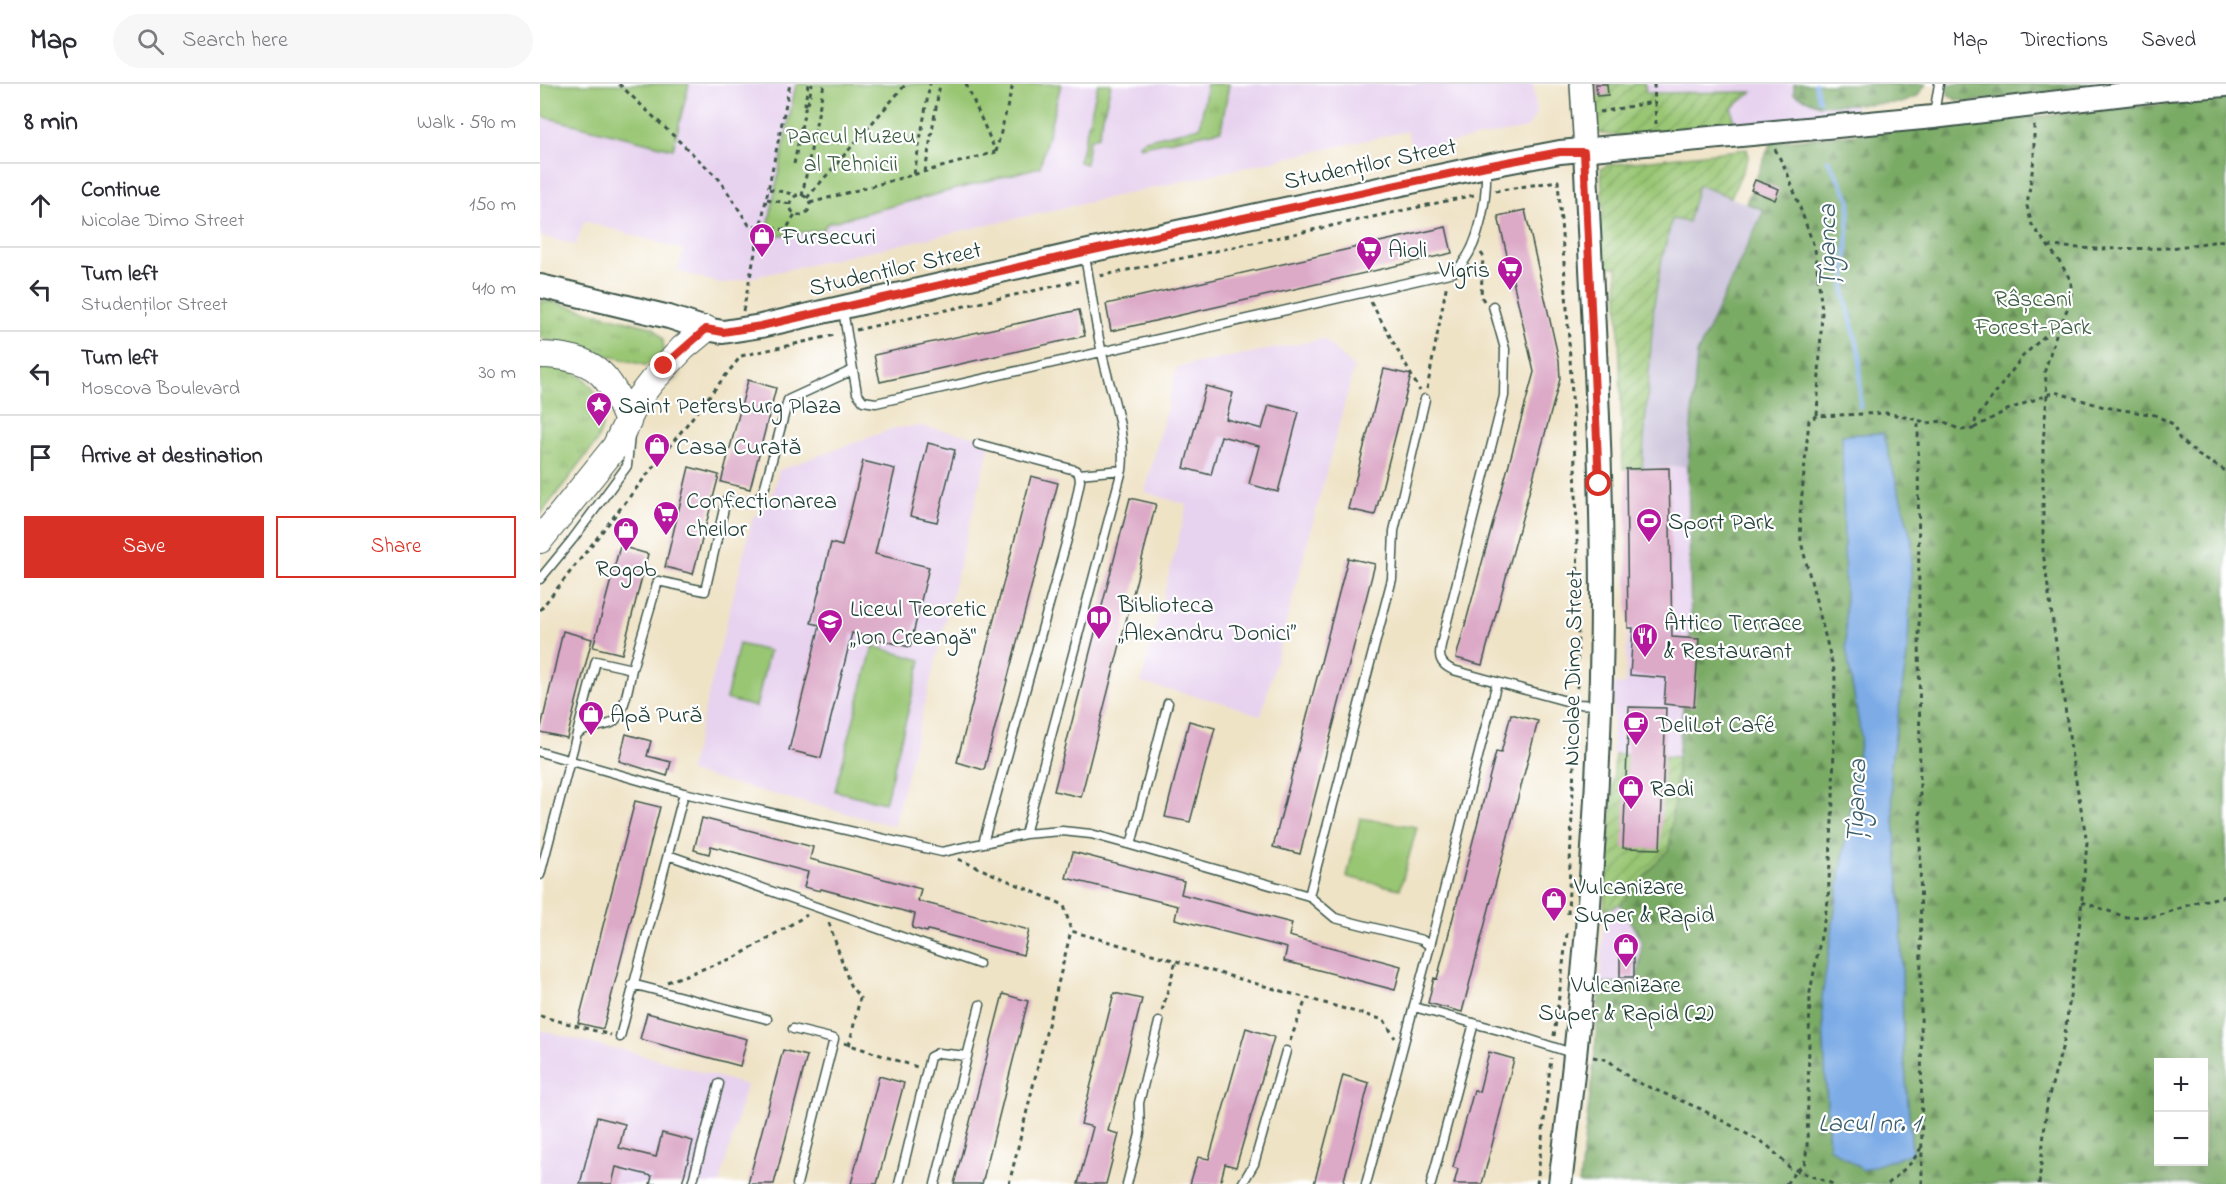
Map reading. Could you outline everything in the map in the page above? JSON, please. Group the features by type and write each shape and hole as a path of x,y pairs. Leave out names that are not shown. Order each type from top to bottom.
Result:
{"main road":[{"name":"Studenților Street","path":"540,286 723,332 1084,252 1560,152 1584,152 1933,117 2167,89 2226,85"},
{"name":"Nicolae Dimo Street","path":"1560,1184 1576,1054 1595,832 1600,705 1599,472 1584,152"},
{"path":"540,540 615,447 638,399 652,381 683,348 706,329"},
{"path":"540,355 558,355 580,360 599,370 613,386 628,422"}],"street":[{"path":"1581,84 1584,152"}],"lane":[{"path":"1933,117 1939,84"},
{"path":"843,307 856,393 863,401 876,403 1102,354 1454,272 1463,265 1474,241 1486,193 1486,166"},
{"path":"1025,834 1122,470 1124,452 1122,432 1102,354 1084,252"},
{"path":"1494,306 1505,349 1504,396 1439,652 1440,660 1448,668 1497,682 1577,704 1600,705"},
{"path":"577,734 584,729 611,724 621,712 658,581 705,591 726,500 743,503 756,501 764,490 789,400 853,370"},
{"path":"1309,896 1392,579 1394,531 1425,399"},
{"path":"540,579 627,466 631,439 628,422"},
{"path":"978,444 1066,467 1078,474 1078,492 1071,525 983,843"},
{"path":"1078,474 1122,470"},
{"path":"540,875 596,661 632,669"},
{"path":"1366,1184 1430,946 1497,682"},
{"path":"1131,845 1168,703"},
{"path":"540,752 684,793 942,852 1025,834 1078,832 1309,896 1335,918 1422,940 1430,946"},
{"path":"620,1037 632,984 684,793"},
{"path":"668,855 979,964"},
{"path":"632,984 766,1019"},
{"path":"935,1184 980,1005"},
{"path":"1414,1007 1576,1054"},
{"path":"1127,1184 1140,1134 1139,1103 1159,1022"},
{"path":"1431,1184 1474,1023"},
{"path":"794,1029 834,1039 797,1184"},
{"path":"1242,1184 1254,1164 1286,1051"},
{"path":"900,1184 930,1057 938,1053 967,1056"},
{"path":"692,1184 719,1084"}],"path":[{"path":"619,84 719,179 749,225 786,230 795,214"},
{"path":"743,309 762,228 790,84"},
{"path":"794,164 806,104 808,104 810,84"},
{"path":"801,195 824,84"},
{"path":"807,198 906,84"},
{"path":"914,174 930,84"},
{"path":"925,172 940,84"},
{"path":"966,84 996,152"},
{"path":"996,152 1013,84"},
{"path":"1653,84 1658,144"},
{"path":"1590,114 1654,102"},
{"path":"1973,429 1976,419 2023,356 2063,319 2071,300 2071,281 2032,225 2027,206 2036,133 2031,105"},
{"path":"1768,146 1774,148 1787,172 1815,249 1822,311 1817,416"},
{"path":"810,203 996,152"},
{"path":"741,356 1486,193 1558,181 1571,350 1576,475 1577,704 1568,925 1537,1184"},
{"path":"769,189 801,195 807,198 810,203 807,212 802,215 795,214 790,204 793,198 801,195"},
{"path":"767,199 790,204"},
{"path":"2048,246 2096,249 2171,248 2226,240"},
{"path":"1474,241 1483,256 1481,296 1486,303 1494,306"},
{"path":"1425,399 1449,274"},
{"path":"1365,293 1425,399"},
{"path":"2039,1184 2047,1103 2064,1041 2082,902 2087,842 2073,764 2043,552 2043,443 2047,395 2045,370 2054,347 2059,323"},
{"path":"540,610 741,356 742,350"},
{"path":"1786,1184 1804,1165 1808,1149 1810,992 1828,901 1834,765 1835,674 1801,542 1800,515 1809,420 1817,416 1887,413 1928,423 1943,421 1960,430 1973,429 2007,410 2055,392 2104,407 2155,415 2173,424 2179,438 2198,455 2226,471"},
{"path":"1918,420 1922,1184"},
{"path":"942,852 1064,905 1071,931 1009,1184"},
{"path":"2082,902 2126,917 2158,916 2197,902 2226,896"},
{"path":"649,988 736,957 822,909 850,985 860,998 849,1046"},
{"path":"1071,931 1383,1020 1402,1050"},
{"path":"1159,1022 1176,961"},
{"path":"1286,1051 1306,999"},
{"path":"540,1017 620,1037"},
{"path":"834,1039 849,1046 927,1070"},
{"path":"1576,1054 1608,1060 1632,1080 1701,1109 1767,1145 1790,1168 1833,1184"},
{"path":"1888,1184 1912,1162 1922,1146"}],"shaded area":[{"path":"540,84 1533,84 1537,113 1527,128 1412,150 1407,131 723,284 677,271 684,250 584,221 576,245 540,236"},
{"path":"1645,84 1794,84 1795,94 1819,105 1855,104 1856,113 1734,126 1732,108 1751,93 1645,93"},
{"path":"1698,185 1764,210 1697,354 1688,466 1642,468 1654,304 1661,263 1673,219 1688,222"},
{"path":"1324,339 1354,368 1261,716 1225,703 1141,683 1187,505 1145,492 1177,367"},
{"name":"Liceul Teoretic „Ion Creangă“","path":"918,426 991,439 894,826 689,772 753,517 770,503 779,470 895,428"},
{"path":"1688,466 1691,627 1678,757 1612,754 1613,684 1625,685 1628,628 1626,469"},
{"path":"1620,904 1642,942 1637,984 1600,983 1604,911"},
{"path":"540,1030 613,1049 621,1049 746,1085 720,1184 540,1184"}],"green space":[{"path":"540,84 689,84 673,149 540,116"},
{"name":"Parcul Muzeu al Tehnicii","path":"796,84 1061,84 1040,167 828,223 822,230 766,237"},
{"path":"1098,84 1111,84 1098,136 1089,140 1086,164 1079,162"},
{"path":"1207,84 1229,84 1221,130 1140,147 1139,144 1145,140 1200,127"},
{"path":"1591,84 1645,84 1646,93 1752,92 1732,108 1734,126 1625,136 1596,132"},
{"path":"1794,84 1926,84 1917,97 1902,103 1819,105 1794,94"},
{"path":"1947,84 2100,84 1969,102 1956,100 1948,94"},
{"name":"Râșcani Forest-Park","path":"2226,98 2226,1184 1579,1184 1594,1062 1600,983 1637,983 1642,942 1620,904 1669,849 1691,627 1688,466 1697,354 1764,210 1746,203 1771,142","holes":["1883,433 1912,541 1908,648 1890,769 1901,910 1903,1044 1912,1152 1829,1147 1822,998 1861,737 1842,435"]},
{"path":"1747,149 1749,156 1731,197 1698,185 1688,222 1672,219 1654,304 1642,468 1623,469 1617,267 1602,267 1599,217 1603,216 1601,169 1608,165"},
{"path":"540,301 549,301 654,328 663,339 664,352 650,364 644,365 540,338"},
{"path":"551,366 570,371 588,383 599,402 602,423 595,444 540,515 540,368"},
{"path":"739,644 769,651 756,707 726,699"},
{"path":"873,646 921,660 885,803 835,791"},
{"path":"1615,754 1678,757 1669,849 1620,904 1604,911"},
{"path":"1360,818 1417,827 1400,889 1347,877"}],"water":[{"name":"Lacul nr. 1","path":"1883,433 1912,541 1908,648 1890,769 1901,910 1903,1044 1912,1153 1863,1170 1829,1147 1822,998 1861,737 1846,647 1842,435"}],"building":[{"path":"1596,84 1607,84 1608,95 1597,96"},
{"path":"1755,180 1779,189 1775,200 1751,190"},
{"path":"1525,210 1559,360 1560,379 1482,665 1456,658 1534,372 1498,216"},
{"path":"1446,227 1452,253 1111,331 1106,304"},
{"path":"1079,310 1085,336 880,382 874,355"},
{"path":"1384,369 1411,375 1375,515 1348,509"},
{"path":"748,380 776,388 750,489 721,482"},
{"path":"1206,386 1233,393 1226,419 1262,429 1269,405 1299,412 1278,492 1249,484 1259,446 1221,436 1211,475 1184,468"},
{"path":"928,443 955,450 937,522 910,516"},
{"path":"863,461 895,469 875,554 929,567 910,647 852,633 821,758 789,750 820,625 811,623 831,543 842,546"},
{"path":"689,467 719,475 693,574 665,567"},
{"name":"Sport Park","path":"1669,468 1672,637 1699,639 1694,707 1664,704 1666,678 1630,675 1633,628 1628,628 1626,469"},
{"path":"1031,476 1058,483 984,770 957,762"},
{"path":"1130,498 1156,504 1081,797 1054,791"},
{"path":"620,546 648,554 622,654 593,647"},
{"path":"1348,558 1375,564 1300,854 1273,847"},
{"path":"563,631 592,639 567,738 540,732"},
{"path":"1629,707 1666,708 1660,849 1623,848"},
{"path":"1511,714 1538,721 1462,1012 1428,1003 1434,978 1437,979 1496,752 1501,753"},
{"path":"1189,721 1215,728 1190,822 1165,817"},
{"path":"626,734 651,741 647,756 671,762 667,776 619,761"},
{"path":"635,801 660,807 603,1029 578,1023"},
{"path":"702,818 813,847 810,859 921,889 918,901 1029,930 1023,955 928,930 927,932 912,928 915,914 821,889 820,891 804,887 808,872 711,846 709,854 694,850"},
{"path":"1073,852 1184,881 1181,894 1292,923 1289,936 1401,966 1395,990 1284,961 1287,948 1175,919 1178,906 1066,878"},
{"path":"1620,958 1634,958 1634,977 1620,977"},
{"path":"1114,993 1142,999 1108,1131 1119,1134 1106,1184 1078,1184 1093,1127 1081,1124"},
{"path":"1003,994 1028,1001 982,1184 954,1184"},
{"path":"647,1013 747,1039 740,1066 640,1039"},
{"path":"1246,1028 1274,1037 1236,1167 1225,1164 1220,1184 1190,1184 1198,1157 1209,1159"},
{"path":"783,1050 807,1056 774,1184 748,1184"},
{"path":"1489,1052 1514,1059 1482,1184 1454,1184 1458,1169 1453,1167 1474,1090 1479,1092"},
{"path":"1343,1075 1369,1083 1343,1184 1314,1184"},
{"path":"879,1076 904,1083 877,1184 851,1184"},
{"path":"597,1117 625,1124 619,1148 656,1157 662,1133 693,1141 682,1184 650,1184 652,1176 616,1167 612,1184 580,1184"}],"waterway":[{"name":"Țîganca","path":"1815,84 1819,100"},
{"name":"Țîganca","path":"1828,160 1850,199 1844,293 1860,355 1860,407"}],"place":[{"name":"Fursecuri","path":"762,259"},
{"name":"Aioli","path":"1369,272"},
{"name":"Vigris","path":"1510,292"},
{"name":"Saint Petersburg Plaza","path":"599,428"},
{"name":"Casa Curată","path":"657,469"},
{"name":"Confecționarea cheilor","path":"666,537"},
{"name":"Sport Park","path":"1649,544"},
{"name":"Rogob","path":"626,553"},
{"name":"Biblioteca „Alexandru Donici”","path":"1099,641"},
{"name":"Liceul Teoretic „Ion Creangă“","path":"830,645"},
{"name":"Àttico Terrace & Restaurant","path":"1645,659"},
{"name":"Apă Pură","path":"591,737"},
{"name":"DeliLot Café","path":"1636,747"},
{"name":"Radi","path":"1631,811"},
{"name":"Vulcanizare Super & Rapid","path":"1554,923"},
{"name":"Vulcanizare Super & Rapid (2)","path":"1626,969"}],"route":[{"path":"664,366 706,329 723,332 761,326 1084,252 1486,166 1560,152 1584,152 1596,365 1599,484"}]}
